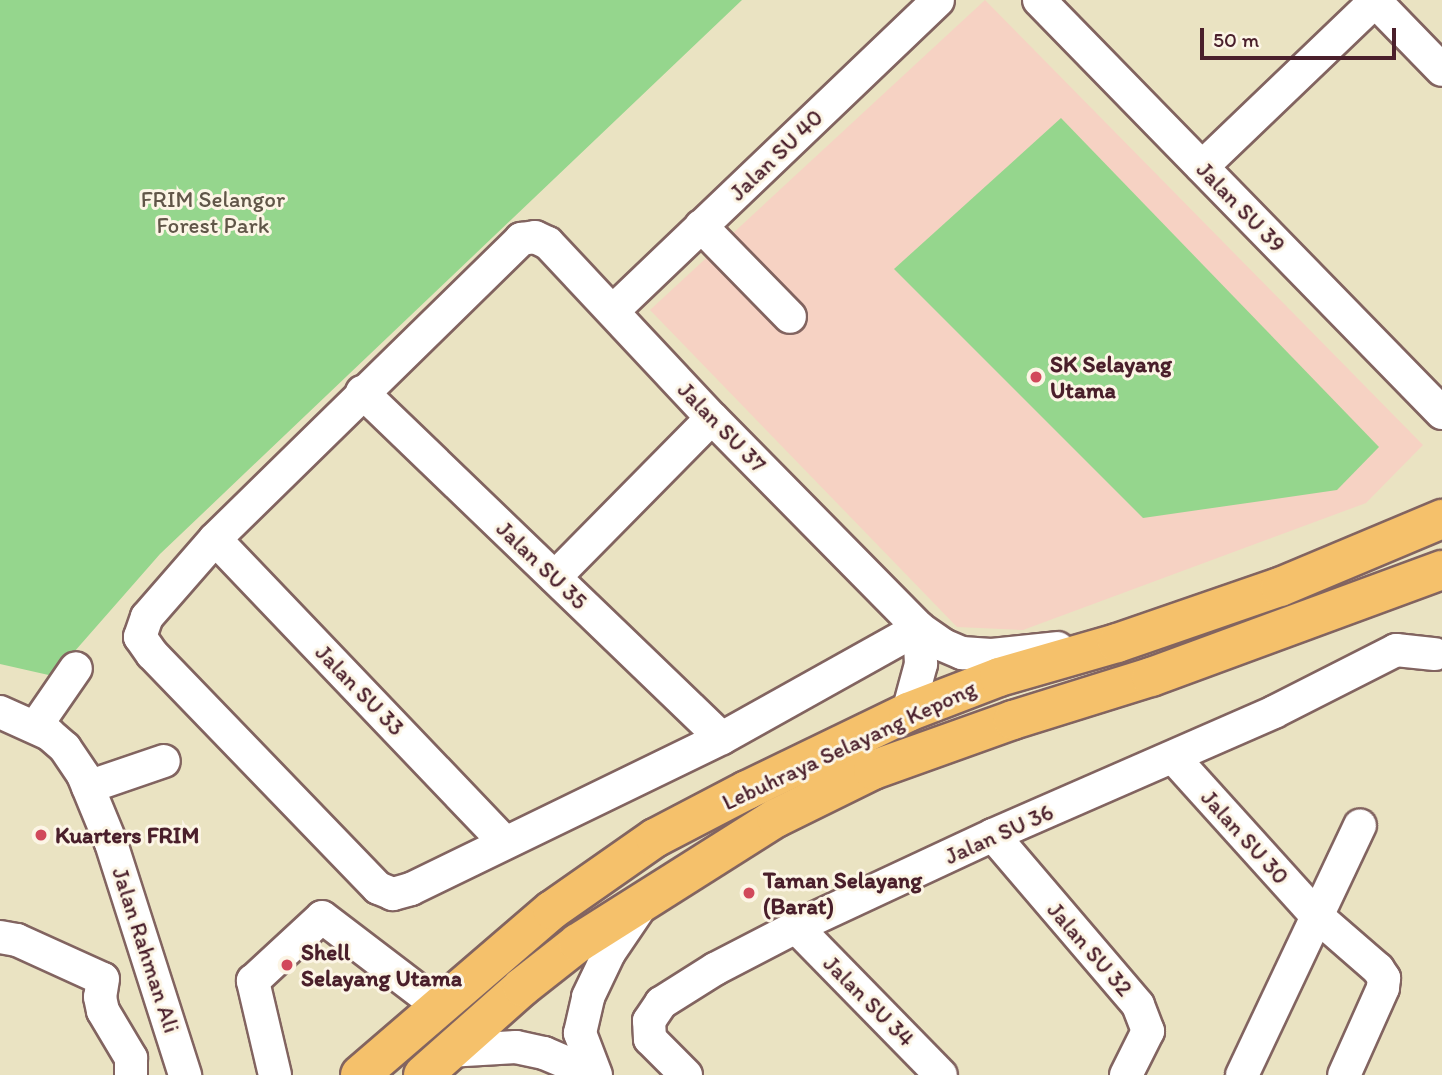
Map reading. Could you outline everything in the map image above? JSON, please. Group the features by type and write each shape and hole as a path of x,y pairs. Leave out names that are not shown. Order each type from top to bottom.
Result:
{"main road":[{"name":"Lebuhraya Selayang Kepong","path":"360,1075 552,911 655,838 908,712 999,677 1117,643 1280,587 1442,519"},
{"path":"1325,568 1442,533"},
{"name":"Lebuhraya Selayang Kepong","path":"436,1063 578,943 648,896 776,818 873,770 1013,720 1151,677 1442,570"}],"street":[{"name":"Jalan SU 40","path":"614,310 938,0"},
{"name":"Jalan SU 39","path":"1039,0 1442,413"},
{"path":"1202,167 1376,0 1442,70"},
{"path":"701,226 790,317"},
{"name":"Jalan SU 37","path":"362,392 521,239 535,237 548,243 614,310 712,418 919,628 943,645 962,653 991,655 1117,643"},
{"path":"362,392 215,539 147,617 140,637 152,654 378,888 393,894 411,888 722,738 919,628 921,664 908,712"},
{"name":"Jalan SU 35","path":"362,392 722,738"},
{"path":"555,577 712,418"},
{"name":"Jalan SU 33","path":"215,539 504,841"},
{"name":"Jalan SU 36","path":"686,1075 650,1039 649,1021 661,1003 715,969 796,927 993,835 1274,712 1396,650 1435,654"},
{"path":"36,726 76,668"},
{"name":"Jalan Rahman Ali","path":"0,712 36,726 65,748 88,787 111,842 185,1075"},
{"name":"Jalan SU 30","path":"1174,758 1317,916 1378,969 1384,978 1383,988 1344,1075"},
{"path":"88,787 164,761"},
{"path":"1242,1075 1360,825"},
{"name":"Jalan SU 32","path":"993,835 1138,1005 1148,1031 1126,1075"},
{"path":"596,1075 580,1033 588,997 609,953 648,896"},
{"path":"275,1075 253,981 322,917 440,1007"},
{"name":"Jalan SU 34","path":"796,927 925,1070"},
{"path":"0,937 17,940 103,979 158,987"},
{"path":"103,979 100,997 103,1011 131,1058 131,1075"},
{"path":"436,1063 516,1047 544,1053 574,1066 586,1075"}],"shaded area":[{"name":"SK Selayang Utama","path":"985,0 1423,445 1366,503 1023,630 957,627 650,310"}],"green space":[{"name":"FRIM Selangor Forest Park","path":"0,0 742,0 160,554 53,676 0,664"},
{"path":"1061,118 1379,447 1337,490 1143,518 894,269"}],"place":[{"name":"SK Selayang Utama","path":"1036,377"},
{"name":"Kuarters FRIM","path":"41,835"},
{"name":"Taman Selayang (Barat)","path":"749,893"},
{"name":"Shell Selayang Utama","path":"287,965"}]}
